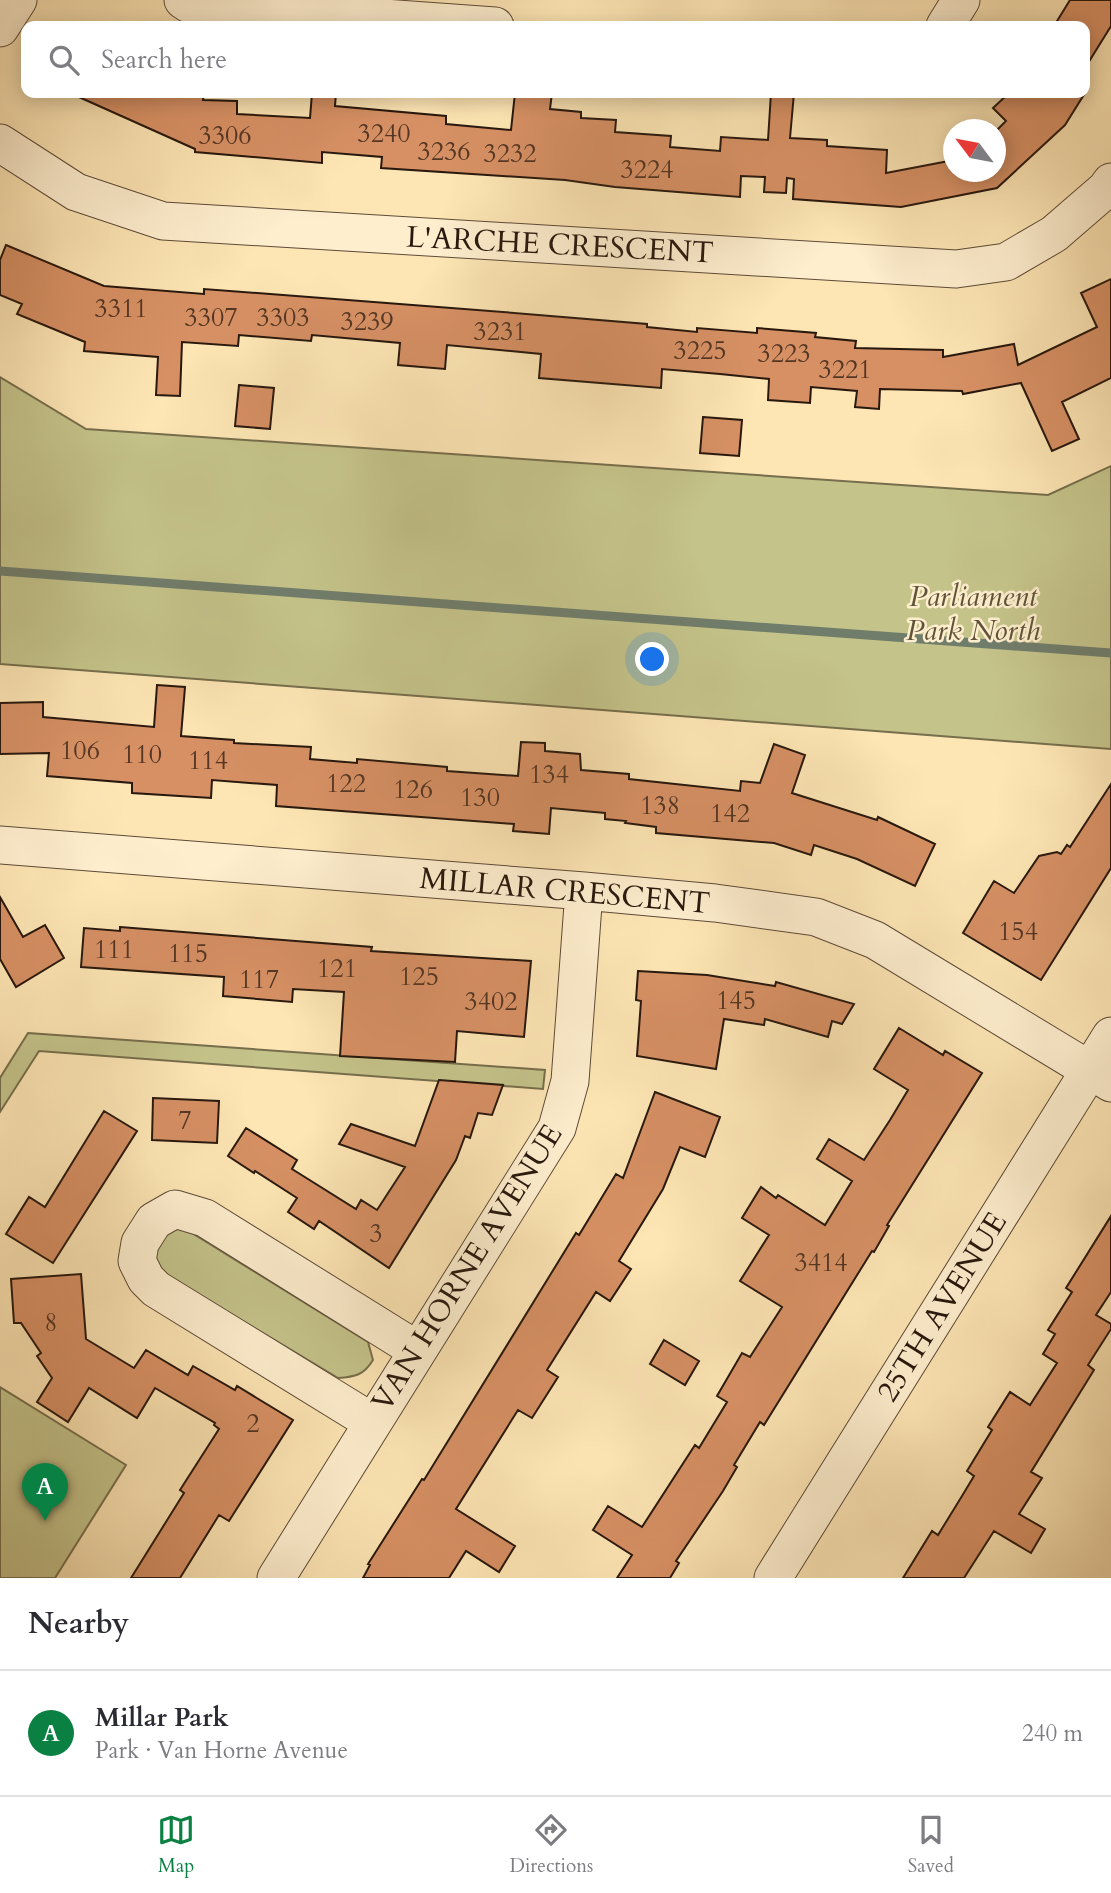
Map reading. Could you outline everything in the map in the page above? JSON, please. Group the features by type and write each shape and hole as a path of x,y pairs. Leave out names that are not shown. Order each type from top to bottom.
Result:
{"street":[{"path":"0,28 18,0"},
{"path":"183,0 189,4 425,21"},
{"path":"948,21 961,0"},
{"name":"L'ARCHE CRESCENT","path":"0,143 76,192 163,221 956,269 1006,262 1054,234 1106,189 1111,181"},
{"name":"MILLAR CRESCENT","path":"0,845 584,891 715,903 816,917 875,940 1100,1077"},
{"name":"VAN HORNE AVENUE","path":"276,1578 557,1128 570,1082 584,891"},
{"name":"25TH AVENUE","path":"773,1578 1100,1077 1111,1036"},
{"path":"372,1422 156,1289 146,1279 137,1261 140,1243 154,1221 175,1209 205,1219 417,1350"}],"green space":[{"name":"Parliament Park North","path":"0,377 86,429 1048,495 1111,466 1111,749 0,664"},
{"path":"28,1033 545,1070 543,1089 39,1051 0,1112 0,1078"},
{"path":"179,1225 368,1342 373,1360 370,1365 358,1374 338,1378 151,1266 148,1243"},
{"path":"0,1387 126,1465 55,1578 0,1578"}],"building":[{"path":"1070,0 1111,0 1111,26 1090,60 1090,21 1057,21"},
{"path":"81,98 203,98 237,101 237,114 310,118 312,98 336,98 335,106 446,116 446,124 511,130 514,98 551,98 550,109 581,112 581,118 616,120 615,132 671,136 670,147 720,151 721,137 768,140 771,98 794,98 790,138 827,140 827,146 887,150 886,173 943,162 943,182 1003,182 997,188 901,207 793,199 794,179 787,178 786,193 764,192 765,177 741,176 740,197 615,187 565,180 381,168 382,157 322,152 322,163 195,152 195,149"},
{"path":"1004,98 1082,98 1065,125 1006,180 1006,119 993,108"},
{"path":"6,245 104,286 204,294 204,289 503,312 647,324 647,327 697,332 697,328 757,333 757,328 816,333 815,337 856,341 855,348 943,350 943,357 1014,344 1018,365 1097,327 1081,293 1111,279 1111,378 1062,402 1079,439 1052,451 1021,383 963,394 962,391 880,389 879,409 855,407 857,391 811,387 810,403 768,400 769,379 720,374 662,369 661,388 539,378 541,354 447,345 445,369 398,365 400,343 312,335 311,341 239,335 238,346 182,342 180,396 156,395 158,357 84,351 85,342 17,314 22,304 0,295 0,260"},
{"path":"239,385 274,388 270,429 235,426"},
{"path":"703,417 742,420 739,456 700,453"},
{"path":"157,685 185,687 181,736 234,740 234,743 311,747 310,759 357,763 357,759 447,767 447,771 518,776 521,742 545,743 545,751 580,754 581,770 629,774 629,779 740,791 741,781 760,783 774,744 805,755 792,793 877,820 878,817 935,844 915,886 857,859 814,845 811,855 774,843 656,833 656,827 605,819 605,813 551,808 549,834 513,831 514,824 276,806 277,785 212,780 211,798 132,793 132,783 47,776 49,753 0,754 0,703 43,702 43,717 154,727"},
{"path":"1111,784 1111,868 1041,980 963,933 994,881 1014,893 1039,856 1057,852 1061,854 1067,845 1070,847"},
{"path":"0,897 23,937 45,925 64,958 16,987 0,959"},
{"path":"120,927 372,947 371,951 531,961 524,1037 457,1031 455,1062 340,1056 344,992 293,989 292,1002 223,996 224,977 81,967 84,928 120,931"},
{"path":"638,971 707,975 775,986 776,982 854,1004 842,1024 832,1021 828,1037 765,1019 764,1025 724,1019 716,1069 637,1056 641,1001 636,1000"},
{"path":"899,1028 943,1055 945,1051 982,1073 887,1225 889,1226 874,1252 872,1251 764,1425 760,1422 734,1465 737,1467 723,1491 676,1561 679,1563 670,1578 617,1578 632,1555 593,1530 608,1506 642,1527 695,1445 699,1448 727,1402 717,1396 742,1353 750,1357 782,1307 740,1281 769,1235 742,1218 761,1187 825,1225 852,1181 817,1159 829,1139 864,1160 890,1120 908,1090 874,1069"},
{"path":"439,1080 503,1085 492,1115 478,1113 470,1138 465,1136 456,1160 389,1268 319,1221 314,1229 288,1212 297,1198 228,1156 246,1128 297,1160 292,1169 356,1209 361,1200 377,1210 405,1167 339,1144 351,1124 415,1146"},
{"path":"655,1092 720,1117 705,1157 680,1147 663,1189 619,1261 631,1269 610,1301 596,1292 547,1370 558,1377 532,1418 518,1410 456,1509 515,1546 499,1572 466,1551 449,1578 363,1578 370,1565 368,1564 422,1479 424,1480 576,1233 579,1235 616,1174 623,1178"},
{"path":"153,1098 219,1101 217,1143 152,1140"},
{"path":"104,1111 137,1131 53,1263 6,1234 29,1197 45,1207"},
{"path":"1111,1216 1111,1292 1096,1315 1111,1324 1111,1329 1088,1365 1094,1370 1031,1472 1042,1478 1019,1514 1045,1529 1031,1553 994,1531 964,1578 903,1578 932,1531 938,1535 974,1476 967,1471 992,1430 988,1427 1010,1392 1030,1405 1057,1363 1043,1354 1055,1334 1048,1330 1072,1292 1066,1288"},
{"path":"81,1274 86,1339 134,1368 146,1350 188,1375 193,1366 235,1390 237,1386 293,1420 229,1521 219,1515 180,1578 131,1578 184,1493 180,1490 219,1429 215,1423 155,1388 137,1418 89,1388 68,1422 37,1402 52,1378 37,1356 41,1353 21,1323 14,1323 11,1279"},
{"path":"664,1340 699,1361 685,1385 650,1364"}],"waterway":[{"path":"0,571 1111,653"}],"place":[{"name":"Millar Park","path":"45,1521"}]}
